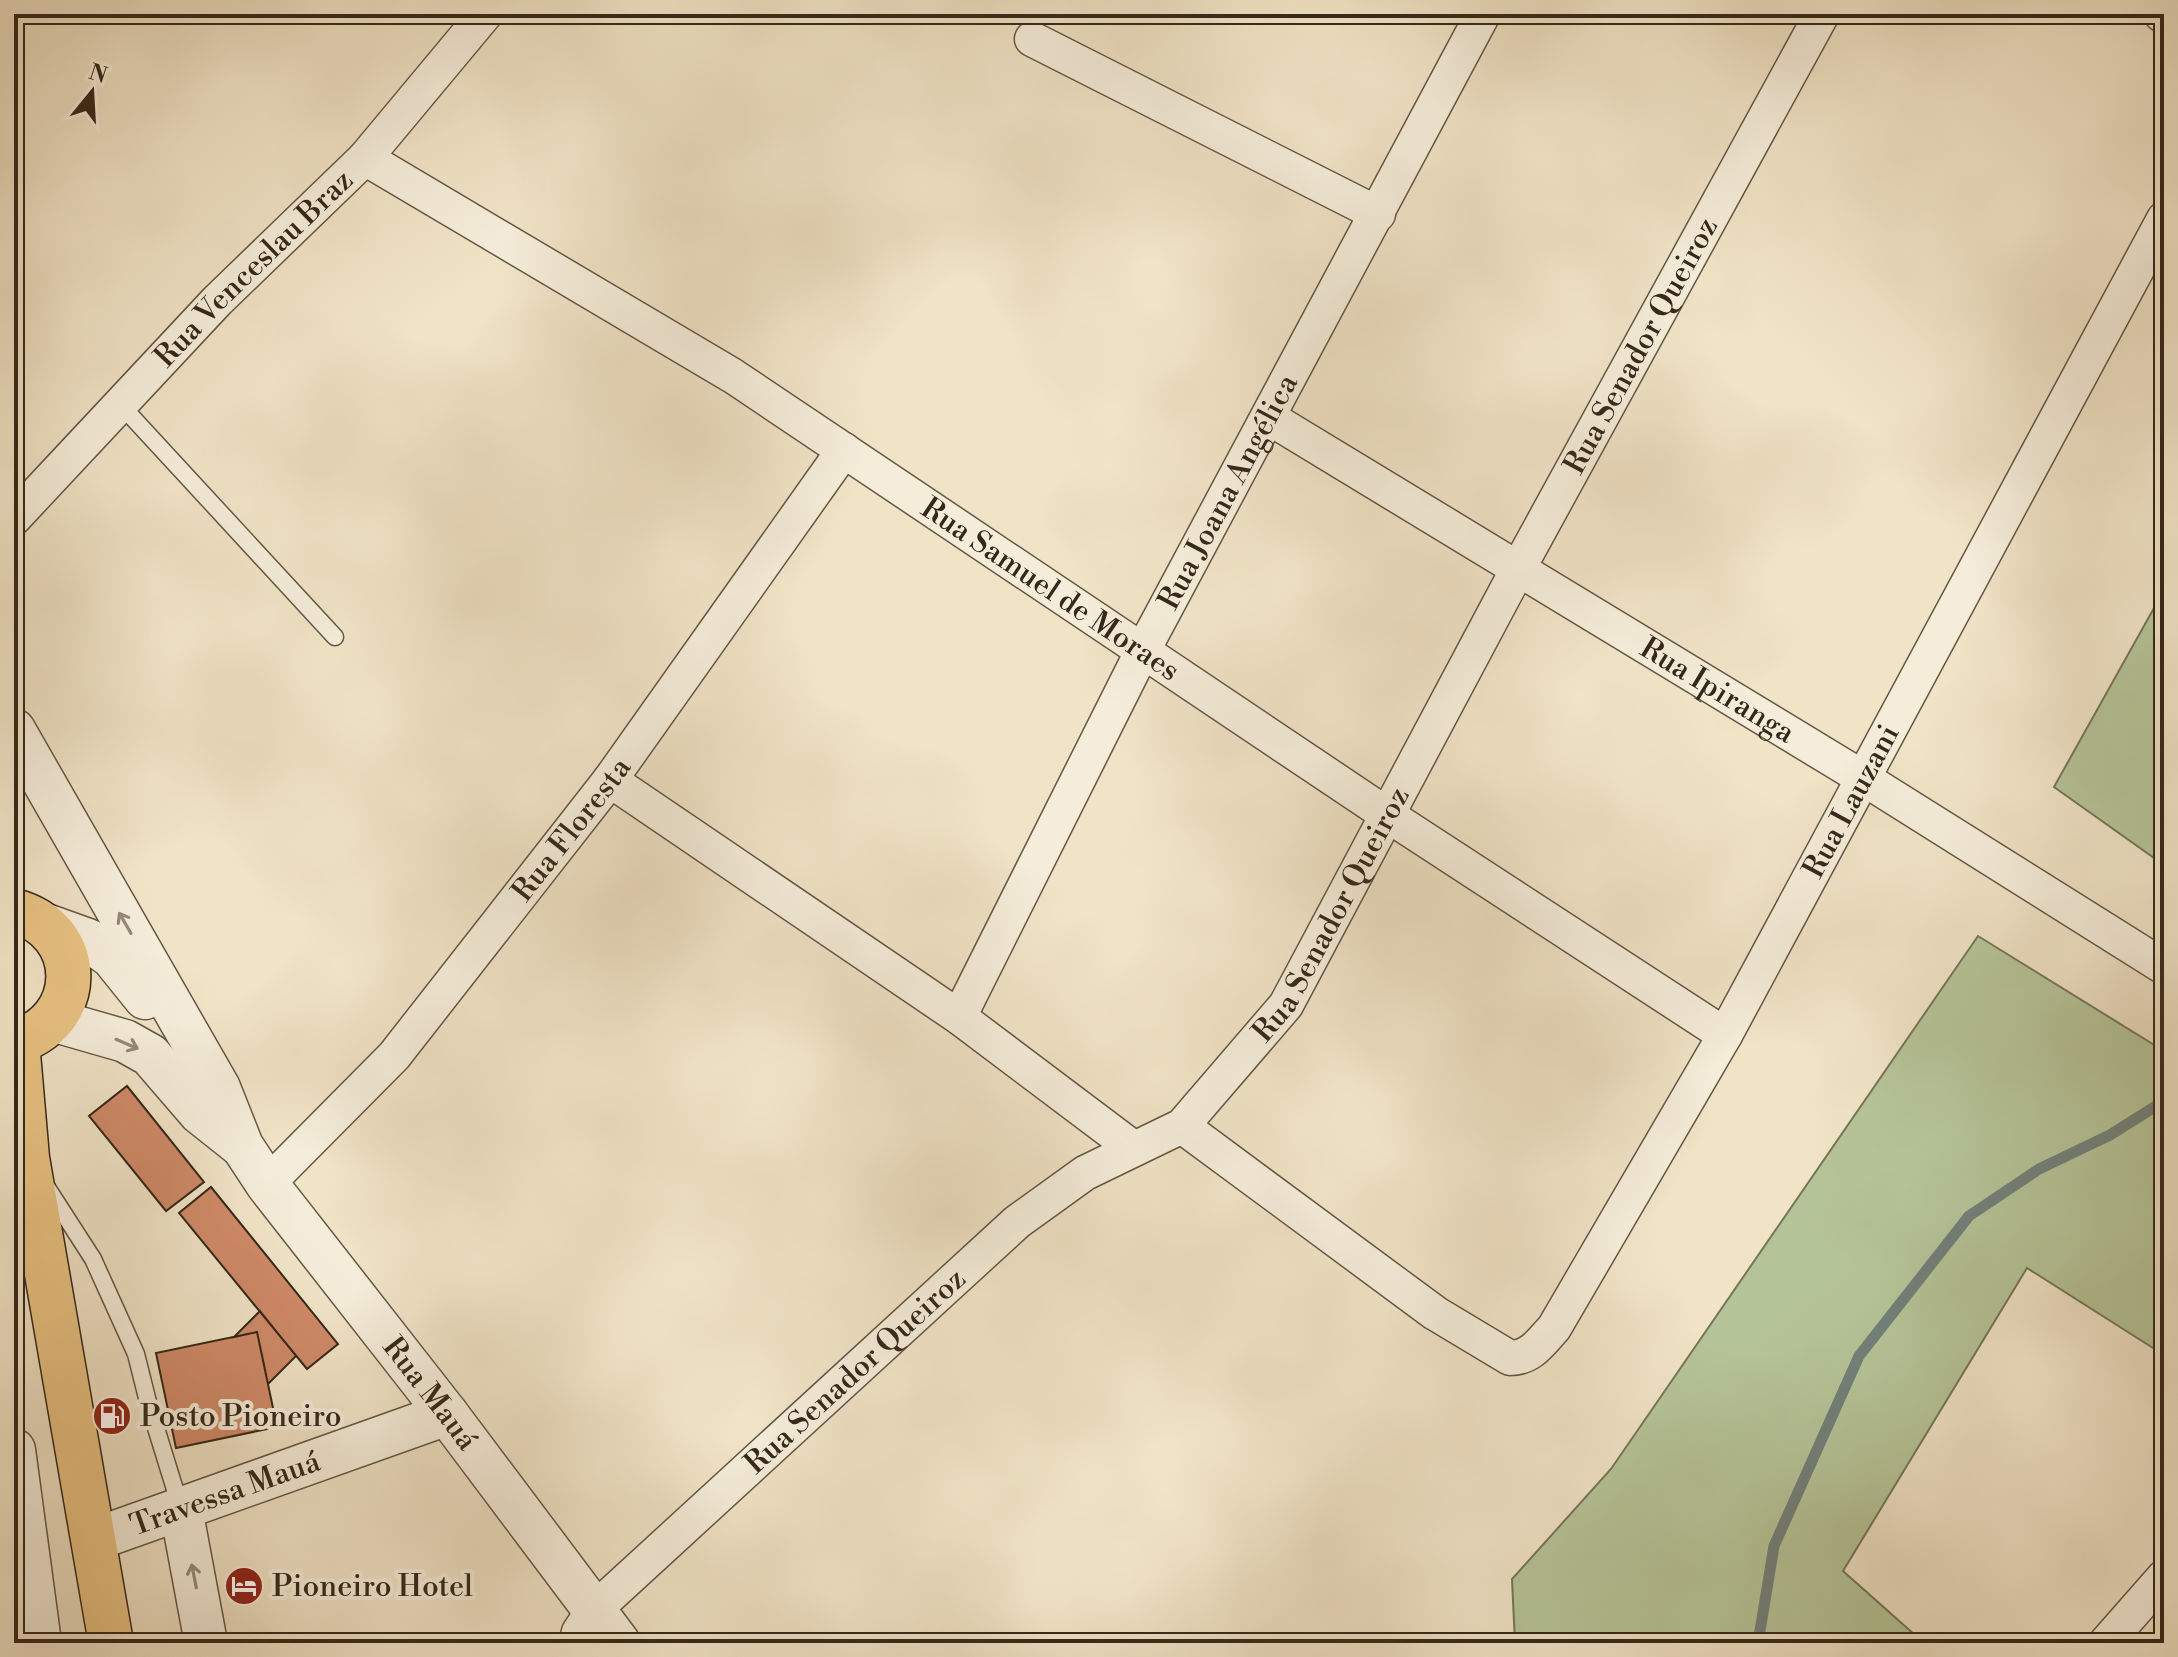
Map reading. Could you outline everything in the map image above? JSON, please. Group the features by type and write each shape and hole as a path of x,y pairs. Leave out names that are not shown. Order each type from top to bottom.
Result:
{"main road":[{"path":"26,910 60,942 68,962 69,982 64,1003 28,1035 20,1154 111,1643"}],"street":[{"name":"Rua Venceslau Braz","path":"14,518 217,301 365,158 485,14"},
{"name":"Rua Joana Angélica","path":"959,1017 1142,652 1483,14"},
{"name":"Rua Senador Queiroz","path":"596,1632 1017,1222 1085,1173 1182,1126 1286,1005 1518,569 1822,14"},
{"path":"1032,39 1378,214"},
{"name":"Rua Samuel de Moraes","path":"365,158 733,376 1142,652 1725,1035"},
{"name":"Rua Lauzani","path":"1182,1126 1435,1313 1510,1358 1528,1354 1554,1328 1725,1035 2164,219"},
{"name":"Rua Ipiranga","path":"1268,417 1863,778 2164,967"},
{"name":"Rua Floresta","path":"267,1184 394,1056 610,780 844,450"},
{"name":"Rua Mauá","path":"14,730 219,1088 242,1146 267,1184 447,1414 596,1632"},
{"path":"610,780 959,1017 1133,1148"},
{"name":"Rua Mauá","path":"26,910 88,940 112,957 219,1088"},
{"name":"Rua Mauá","path":"28,1035 125,1041 150,1055 200,1113 242,1146"},
{"name":"Travessa Mauá","path":"93,1540 447,1414"},
{"path":"14,1450 40,1643"},
{"path":"181,1509 206,1643"},
{"path":"2106,1643 2164,1577"}],"lane":[{"path":"120,404 335,637"},
{"path":"20,1154 69,1219 93,1259 125,1329 136,1354 181,1509"}],"green space":[{"path":"2164,590 2164,865 2054,787"},
{"path":"1978,936 2164,1051 2164,1355 2027,1268 1843,1571 1924,1643 1515,1643 1512,1579 1611,1469"}],"building":[{"path":"127,1086 204,1182 166,1211 89,1116"},
{"path":"211,1187 338,1344 307,1369 179,1213"},
{"path":"260,1311 296,1356 268,1384 257,1332 234,1337"},
{"path":"257,1332 277,1427 176,1448 156,1353"}],"waterway":[{"path":"1758,1643 1774,1546 1859,1356 1969,1216 2039,1169 2110,1135 2164,1101"}],"place":[{"name":"Posto Pioneiro","path":"112,1416"},
{"name":"Pioneiro Hotel","path":"244,1586"}]}
